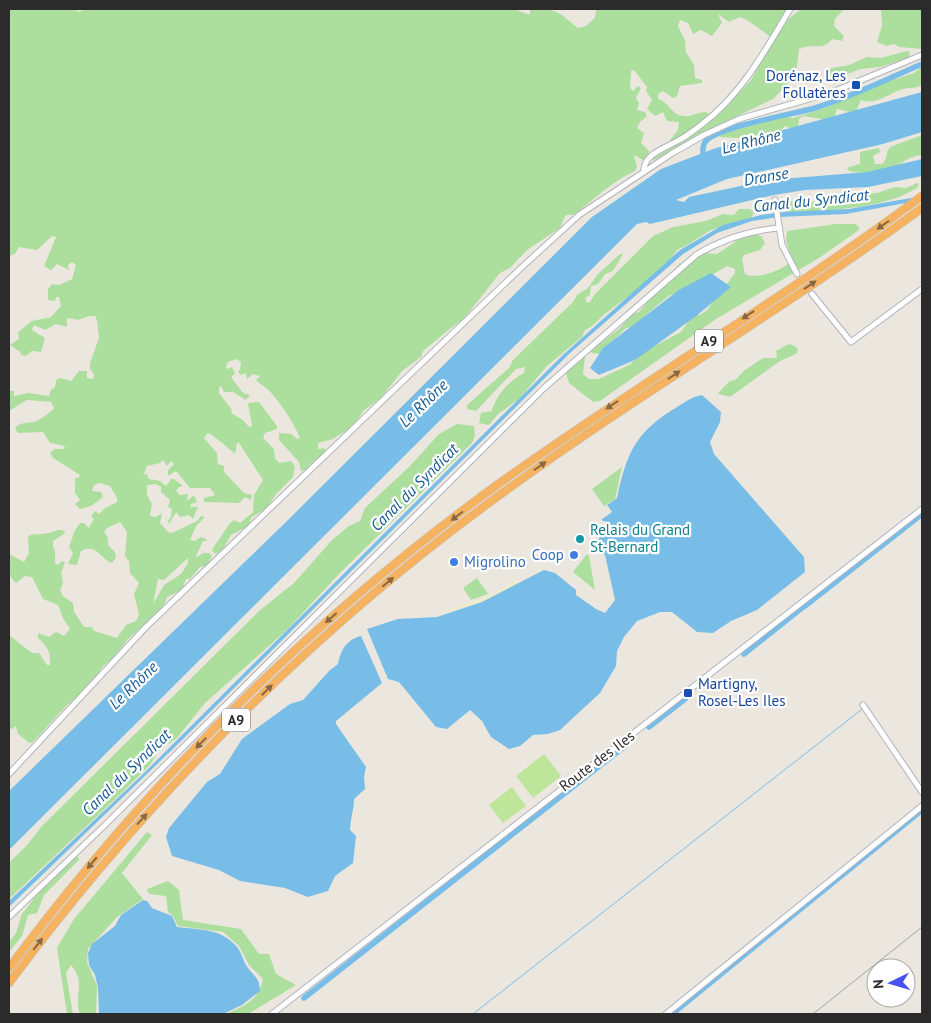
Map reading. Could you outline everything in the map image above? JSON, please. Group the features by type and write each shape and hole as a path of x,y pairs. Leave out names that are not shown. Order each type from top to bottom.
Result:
{"highway":[{"name":"A9","path":"9,968 98,856 186,758 286,660 368,586 443,526 549,448 848,249 922,196"},
{"name":"A9","path":"9,983 85,885 169,789 266,691 360,605 446,535 531,472 922,208"}],"street":[{"path":"644,172 644,167 648,161 660,149 677,142 701,125 736,90 748,76 790,9"},
{"path":"9,774 145,628 522,267 579,215 704,135 739,119 830,93 922,55"},
{"path":"776,203 778,225 784,253 796,274"},
{"path":"9,917 107,823 560,373 696,254 714,244 736,236 778,225"},
{"path":"812,294 851,342 922,289"},
{"name":"Route des Iles","path":"272,1014 922,509"},
{"path":"863,706 922,792"},
{"path":"666,1014 922,806"}],"green space":[{"path":"9,9 76,9 78,12 88,9 514,9 530,15 530,9 540,9 557,12 578,28 586,26 595,18 596,10 591,9 790,9 785,12 771,37 740,17 729,22 718,14 722,23 712,36 701,30 693,34 688,23 680,20 678,26 685,40 686,52 694,65 695,78 702,80 702,83 680,86 677,96 673,98 663,91 658,94 658,99 677,114 690,116 705,112 708,113 708,116 675,142 670,140 678,130 679,122 667,121 663,112 655,116 647,109 652,100 646,91 647,87 634,70 631,71 630,88 633,91 638,86 641,88 636,98 639,103 637,110 645,112 647,116 640,122 637,128 644,133 641,143 649,151 648,158 643,160 634,155 637,167 635,171 611,185 575,214 565,216 560,228 527,250 510,268 500,273 462,321 423,351 421,357 402,371 381,398 363,411 355,425 333,439 318,443 318,449 325,448 324,455 310,464 307,470 301,471 299,462 279,440 279,433 291,434 297,439 300,438 281,405 270,391 256,380 260,376 253,374 247,379 246,373 240,375 238,371 240,370 241,362 236,359 228,362 226,367 228,369 232,367 235,374 231,377 243,393 250,395 246,400 233,392 224,392 221,386 219,393 232,410 231,413 243,420 249,427 252,425 248,403 259,402 277,426 277,429 265,433 263,438 274,449 275,458 279,463 291,461 295,467 293,477 276,494 266,509 252,517 248,526 231,535 223,549 216,554 212,551 213,548 230,523 234,520 240,523 253,512 254,495 263,480 239,443 237,443 235,454 208,433 204,438 217,453 218,464 224,466 224,472 244,493 252,495 251,500 245,497 239,503 204,502 204,498 215,495 210,488 190,488 176,471 168,476 168,470 174,464 171,461 167,466 163,460 160,463 147,466 143,476 146,473 149,479 160,481 166,486 171,479 174,479 183,486 179,487 176,491 180,495 188,494 187,501 194,495 197,502 191,504 190,507 198,507 193,519 189,515 180,517 176,512 169,524 168,521 171,517 172,509 168,507 170,500 161,492 161,487 156,484 147,485 147,495 152,504 150,516 156,517 162,513 160,523 168,532 172,533 197,521 201,516 205,517 196,526 190,540 195,541 201,537 206,539 207,541 203,541 196,556 209,553 212,556 207,566 200,567 190,579 186,579 182,590 167,597 157,614 129,638 112,659 103,666 89,687 66,706 33,742 29,743 18,734 16,726 12,729 9,728 9,635 32,653 39,653 47,665 50,665 49,653 38,638 38,633 49,637 56,632 64,636 70,629 58,605 43,599 32,577 25,576 16,583 13,580 9,570 9,554 24,562 29,553 28,536 51,533 58,530 65,531 64,534 53,541 55,563 58,565 62,561 65,562 61,573 63,583 60,590 63,596 73,603 74,612 84,627 92,627 94,631 117,638 126,625 136,621 139,614 134,594 139,583 130,573 129,561 125,556 127,532 120,522 107,528 104,532 108,538 108,545 115,552 116,557 112,563 95,550 86,549 81,551 77,565 68,564 73,553 69,547 75,530 80,523 84,523 89,528 94,519 91,516 95,511 99,514 105,508 117,502 117,498 110,486 99,483 94,485 92,491 101,492 103,497 91,506 80,509 75,504 80,500 75,493 75,478 78,478 80,475 53,458 50,453 54,449 63,449 65,446 50,443 43,432 18,433 15,428 45,416 54,408 51,402 27,400 9,411 10,391 14,391 14,396 28,393 49,396 51,390 55,387 56,380 60,378 71,381 79,371 87,371 87,378 93,379 94,374 90,369 90,363 99,338 97,320 95,316 78,320 67,318 67,327 56,324 45,330 34,325 32,330 45,338 41,352 32,351 26,356 21,355 20,352 10,345 19,339 18,332 32,321 51,317 61,306 59,297 56,297 55,301 48,300 48,289 52,284 59,285 72,279 76,265 72,262 68,265 69,270 57,264 51,270 44,266 56,237 52,236 37,250 19,247 15,254 9,256","holes":["188,558 188,563 181,574 164,585 153,604 158,579 164,580"]},
{"path":"801,9 844,9 835,19 834,26 844,36 842,41 832,39 825,45 799,49 796,73 773,99 696,136 653,161 654,157 686,138 721,111 751,80 781,25"},
{"path":"881,9 922,9 922,49 899,47 894,44 887,46 877,42 882,26"},
{"path":"907,51 910,52 908,58 880,67 861,69 837,78 826,76 825,73 828,69 849,65 867,57 881,58"},
{"path":"922,67 922,85 903,89 877,100 861,100 855,113 837,109 834,118 827,120 803,116 799,119 798,129 794,130 785,126 776,135 764,139 750,134 738,138 719,137 723,133 783,116 793,118 828,107 877,85 914,73"},
{"path":"922,135 922,155 905,160 885,170 862,172 847,170 849,167 860,164 860,152 879,148 880,152 873,156 875,164 882,164 890,147"},
{"path":"917,183 919,184 917,188 903,195 854,208 787,212 782,206 786,201 821,202 854,195 877,193 895,187 906,188"},
{"path":"739,209 750,209 754,213 751,218 711,230 678,249 664,266 645,283 585,330 582,337 547,366 519,399 498,414 489,425 479,423 481,413 492,411 500,394 509,384 524,373 525,367 516,369 476,411 467,409 467,405 509,368 513,360 573,302 577,295 588,288 598,274 620,254 623,254 613,271 605,274 598,284 591,286 590,295 585,298 587,303 653,236 673,227 706,221 723,214 734,215"},
{"path":"836,224 855,224 859,227 859,230 819,258 716,319 600,401 593,402 569,383 564,367 574,358 585,357 583,374 589,379 599,379 629,365 647,350 681,332 694,313 700,315 707,310 735,273 735,269 727,266 684,291 670,295 648,313 636,327 626,328 600,354 592,353 591,350 619,329 631,315 639,312 679,264 706,253 717,254 735,242 739,232 742,232 761,236 765,243 760,250 744,255 742,259 745,274 750,276 763,275 776,271 792,261 786,241 787,231"},
{"path":"789,344 795,346 798,350 796,354 780,361 730,397 718,393 730,381 735,380 745,370 763,358 777,358 776,351"},
{"path":"457,424 474,426 475,436 472,443 339,574 288,629 205,703 176,739 160,749 150,765 9,899 9,863 28,844 41,827 259,611 294,583 332,540 349,526 360,521 365,508 409,467 439,434"},
{"path":"622,467 615,499 604,506 592,489"},
{"path":"587,554 589,556 595,590 573,572"},
{"path":"477,578 488,594 471,600 463,588"},
{"path":"544,754 561,776 533,798 516,776"},
{"path":"512,787 526,806 503,823 489,805"},
{"path":"147,832 152,835 122,873 143,899 117,917 88,949 87,962 97,986 96,1014 80,1014 78,1007 78,978 71,965 66,973 73,1014 67,1014 57,948 74,919"},
{"path":"76,856 79,860 44,895 37,913 28,915 22,936 9,952 9,942 16,933 22,914 39,892"},
{"path":"168,881 179,890 183,920 241,929 259,954 269,954 276,974 296,985 248,1014 226,1014 250,1001 258,992 263,979 249,965 239,946 223,932 178,926 173,916 168,912 166,896 149,894 147,889"}],"sand":[{"path":"516,581 518,583 482,602 435,614 490,596"}],"water":[{"name":"Le Rhône","path":"922,92 922,132 883,144 727,179 676,200 684,202 689,197 769,180 867,172 922,159 922,176 868,187 805,190 774,195 650,224 646,222 637,224 9,850 9,791 288,520 592,217 661,169 713,149"},
{"name":"Canal du Syndicat","path":"922,196 922,200 846,214 779,217 752,221 717,233 683,254 570,353 179,743 9,907 9,901 143,774 564,354 680,250 723,225 761,215 849,209"},
{"path":"711,273 731,287 695,317 635,360 599,375 590,368 603,348 679,290"},
{"path":"702,395 721,412 720,422 710,442 714,454 804,557 805,572 757,610 731,621 713,633 697,632 672,612 660,612 637,621 624,637 617,651 616,666 600,693 560,730 548,734 533,735 520,746 509,749 491,737 482,721 470,710 447,729 436,727 399,682 388,679 367,629 398,619 437,617 482,602 544,570 555,573 576,590 576,595 605,613 615,600 605,555 593,547 610,523 601,520 612,512 607,505 617,498 628,458 640,437 659,419 672,410 690,399"},
{"path":"361,636 382,683 336,721 336,724 366,767 364,777 365,789 354,799 350,830 356,836 353,863 335,876 328,891 308,897 285,888 240,881 219,870 172,856 166,837 169,828 207,782 220,774 242,739 290,704 303,700 329,671 338,664 341,654 348,643"},
{"path":"143,900 147,901 152,908 172,916 177,927 210,931 224,936 231,941 239,949 246,966 258,981 260,991 242,1005 223,1014 99,1014 98,988 95,975 89,965 88,953 92,944 115,926 121,915"}],"waterway":[{"name":"Le Rhône","path":"704,160 704,143 717,134 729,129 829,104 922,64"},
{"path":"805,606 922,514"},
{"path":"744,654 803,607"},
{"path":"649,727 685,699"},
{"path":"473,1014 861,710"},
{"path":"304,998 625,746"},
{"path":"672,1014 922,810"}],"railway":[{"path":"813,1014 922,927"}],"place":[{"name":"Dorénaz, Les Follatères","path":"856,85"},
{"name":"Relais du Grand St-Bernard","path":"580,539"},
{"name":"Coop","path":"574,555"},
{"name":"Migrolino","path":"454,562"},
{"name":"Martigny, Rosel-Les Iles","path":"688,693"}],"water label":[{"name":"Dranse","path":"766,176"}]}
